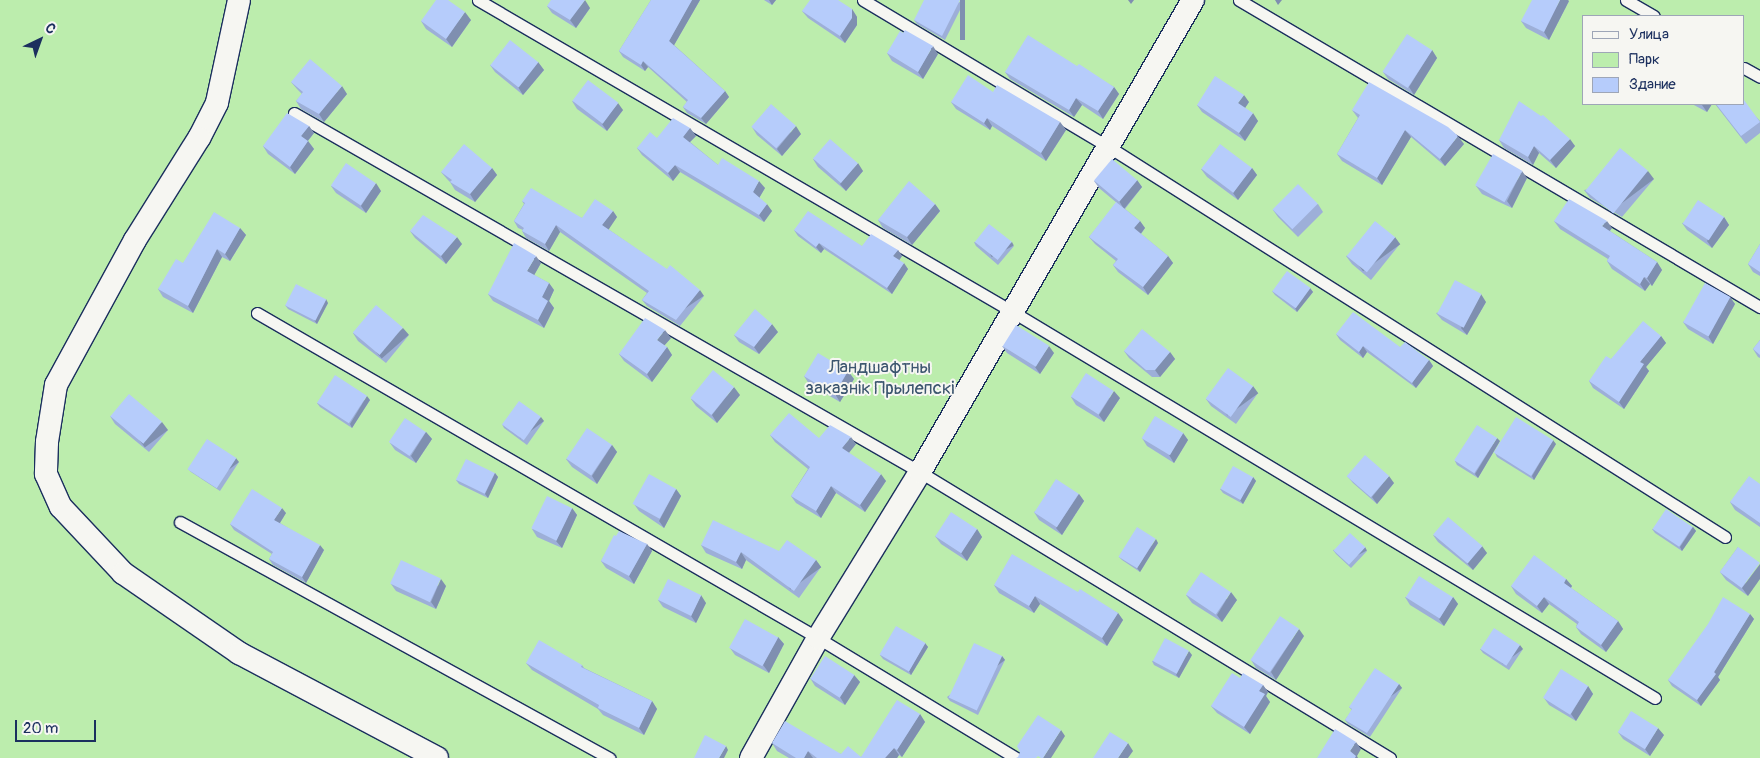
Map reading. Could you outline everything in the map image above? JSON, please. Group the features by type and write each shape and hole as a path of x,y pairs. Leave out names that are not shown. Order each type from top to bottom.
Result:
{"street":[{"path":"239,0 217,104 199,138 134,240 56,385 47,442 46,474 61,507 123,573 239,653 437,758"},
{"path":"751,758 818,638 920,472 1194,0"}],"lane":[{"path":"478,0 1013,312 1655,698"},
{"path":"863,0 1109,147 1725,537"},
{"path":"1239,0 1760,308"},
{"path":"1626,0 1652,15"},
{"path":"1745,69 1760,77"},
{"path":"294,113 920,472 1390,758"},
{"path":"257,313 818,638 1016,758"},
{"path":"180,522 609,758"}],"green space":[{"name":"Ландшафтны заказнік Прылепскі","path":"0,0 1760,0 1760,758 0,758"}],"building":[{"path":"436,0 448,0 465,12 446,39 421,21"},
{"path":"551,0 585,0 570,20 547,6"},
{"path":"651,0 692,0 669,41 725,91 701,118 683,107 688,100 643,61 641,65 619,51"},
{"path":"810,0 838,0 852,9 852,18 840,36 802,11"},
{"path":"924,0 960,0 942,36 914,20"},
{"path":"1532,0 1560,0 1544,32 1521,21"},
{"path":"905,30 933,46 918,72 887,53 900,31 903,33"},
{"path":"1407,34 1432,50 1408,88 1382,72"},
{"path":"1028,35 1077,66 1079,64 1114,87 1098,111 1076,98 1069,110 1005,72"},
{"path":"510,40 538,62 519,87 490,65"},
{"path":"310,59 342,86 319,114 296,101 303,92 291,82"},
{"path":"968,75 993,92 997,85 1060,122 1041,153 987,118 984,123 951,102"},
{"path":"1215,76 1244,95 1238,103 1253,113 1239,133 1197,105"},
{"path":"588,80 618,103 603,124 572,101"},
{"path":"1369,82 1448,127 1458,136 1440,159 1405,130 1377,178 1337,154 1360,115 1352,110"},
{"path":"1519,101 1541,116 1543,115 1570,139 1550,160 1534,146 1528,157 1499,140"},
{"path":"1745,101 1760,122 1741,136 1717,105 1745,105"},
{"path":"771,104 796,126 776,148 751,127"},
{"path":"287,113 309,126 301,136 308,141 290,167 263,146"},
{"path":"673,118 690,128 683,137 718,165 722,158 759,181 753,192 767,204 759,215 675,165 668,173 637,148 650,132 657,138"},
{"path":"830,139 858,163 841,183 813,159"},
{"path":"464,144 492,168 470,194 450,182 452,180 441,172"},
{"path":"1220,144 1252,168 1233,193 1201,169"},
{"path":"1620,148 1648,171 1613,213 1585,191"},
{"path":"1493,154 1522,171 1504,202 1475,185"},
{"path":"1112,159 1137,180 1119,202 1094,180"},
{"path":"346,163 376,183 361,206 331,185"},
{"path":"909,181 935,204 907,237 878,220"},
{"path":"1298,184 1318,204 1292,229 1273,209"},
{"path":"531,188 582,218 595,199 613,211 602,225 667,269 670,265 700,290 676,320 642,300 649,291 556,225 545,244 522,231 524,228 514,221 525,203 522,201"},
{"path":"1569,199 1607,221 1602,226 1657,262 1647,278 1644,277 1640,284 1607,261 1610,256 1554,221"},
{"path":"1698,200 1724,217 1709,240 1683,223"},
{"path":"1116,202 1140,221 1134,228 1168,256 1143,287 1113,265 1118,259 1089,237"},
{"path":"808,211 862,246 871,234 898,250 893,256 904,263 887,288 819,243 816,247 794,230"},
{"path":"214,212 240,228 225,254 217,249 188,306 158,289 176,259 183,263"},
{"path":"423,215 457,237 441,256 410,231"},
{"path":"1375,221 1395,237 1367,272 1347,256"},
{"path":"989,224 1012,242 998,260 975,242"},
{"path":"514,243 536,256 527,271 549,283 542,297 548,301 538,320 488,294"},
{"path":"1760,244 1760,272 1748,264"},
{"path":"1287,271 1310,288 1296,308 1272,291"},
{"path":"1455,280 1481,294 1464,328 1437,314"},
{"path":"1705,283 1730,297 1709,336 1683,322"},
{"path":"296,284 326,299 315,321 285,305"},
{"path":"376,305 403,327 380,355 353,333"},
{"path":"755,309 772,324 754,347 734,335"},
{"path":"1353,312 1400,347 1405,342 1429,360 1412,383 1363,346 1359,352 1336,334"},
{"path":"645,318 665,330 657,340 667,347 647,374 619,354"},
{"path":"1643,321 1661,336 1640,362 1644,364 1619,402 1589,381 1606,356 1611,359"},
{"path":"1016,325 1049,346 1036,367 1003,346"},
{"path":"1142,329 1170,352 1155,370 1146,370 1124,351"},
{"path":"1760,340 1760,355 1753,349"},
{"path":"818,353 848,371 834,394 804,376"},
{"path":"1228,368 1253,386 1231,417 1206,399"},
{"path":"713,370 734,387 711,415 690,398"},
{"path":"1086,373 1114,391 1098,414 1071,396"},
{"path":"335,375 367,396 349,423 317,403"},
{"path":"129,394 162,422 143,444 110,416"},
{"path":"519,401 541,417 524,440 502,424"},
{"path":"789,413 819,438 830,425 851,437 842,448 881,474 860,505 831,486 816,511 791,496 810,467 770,435"},
{"path":"1155,416 1183,433 1170,455 1142,438"},
{"path":"1516,417 1553,440 1531,476 1494,453"},
{"path":"405,418 426,432 410,456 389,442"},
{"path":"1477,425 1497,438 1474,473 1454,460"},
{"path":"587,428 612,445 591,475 566,459"},
{"path":"207,439 236,458 217,488 187,469"},
{"path":"1365,455 1389,476 1371,497 1347,476"},
{"path":"466,459 495,473 485,494 456,480"},
{"path":"1233,466 1253,477 1241,500 1220,489"},
{"path":"649,474 676,489 660,519 633,504"},
{"path":"1749,476 1760,484 1760,523 1730,502"},
{"path":"1056,479 1079,494 1057,527 1034,513"},
{"path":"252,489 282,508 274,520 320,545 302,577 269,559 273,552 230,524"},
{"path":"547,496 572,508 556,541 531,528"},
{"path":"1666,509 1693,527 1679,547 1653,529"},
{"path":"951,512 977,529 961,553 935,536"},
{"path":"1448,517 1482,546 1468,564 1433,535"},
{"path":"713,520 779,551 787,540 816,560 794,591 741,552 736,562 701,545"},
{"path":"1137,527 1156,539 1137,568 1118,557"},
{"path":"619,531 647,544 629,576 601,561 614,535 616,536"},
{"path":"1350,533 1365,547 1349,565 1334,551"},
{"path":"1738,547 1760,563 1742,588 1720,572"},
{"path":"1012,554 1078,592 1080,589 1118,613 1102,638 1035,596 1029,606 994,585"},
{"path":"1534,555 1566,579 1564,583 1618,621 1601,645 1576,627 1579,622 1544,597 1537,606 1511,586"},
{"path":"401,560 441,579 430,602 390,584"},
{"path":"1201,572 1231,592 1216,615 1186,594"},
{"path":"1419,576 1453,597 1440,618 1406,597"},
{"path":"668,579 701,595 691,616 658,600"},
{"path":"1723,597 1750,614 1714,672 1716,674 1697,700 1668,680 1708,624"},
{"path":"1280,616 1299,629 1269,673 1250,660"},
{"path":"745,619 778,637 762,666 729,648"},
{"path":"896,626 925,643 909,672 880,655"},
{"path":"1494,628 1520,645 1506,666 1480,649"},
{"path":"1165,638 1189,651 1177,674 1153,661"},
{"path":"539,640 582,665 581,667 652,701 639,728 598,708 599,705 526,663"},
{"path":"974,643 1002,656 977,710 949,697"},
{"path":"825,656 854,675 840,698 810,679"},
{"path":"1375,668 1399,684 1367,733 1345,720 1352,709 1349,707"},
{"path":"1561,669 1588,686 1570,715 1543,698"},
{"path":"1232,673 1240,678 1243,673 1263,685 1259,691 1265,694 1244,727 1211,706"},
{"path":"897,700 920,714 897,750 894,748 885,758 817,758 808,751 804,758 796,758 772,743 785,721 841,754 848,746 861,757"},
{"path":"1631,711 1658,728 1645,749 1618,732"},
{"path":"1038,715 1061,730 1043,758 1038,756 1036,758 1016,758 1020,752 1017,746"},
{"path":"1335,729 1356,742 1350,751 1356,756 1355,758 1317,758"},
{"path":"1110,732 1128,743 1118,758 1093,758"},
{"path":"705,735 726,746 719,758 694,758"}]}
